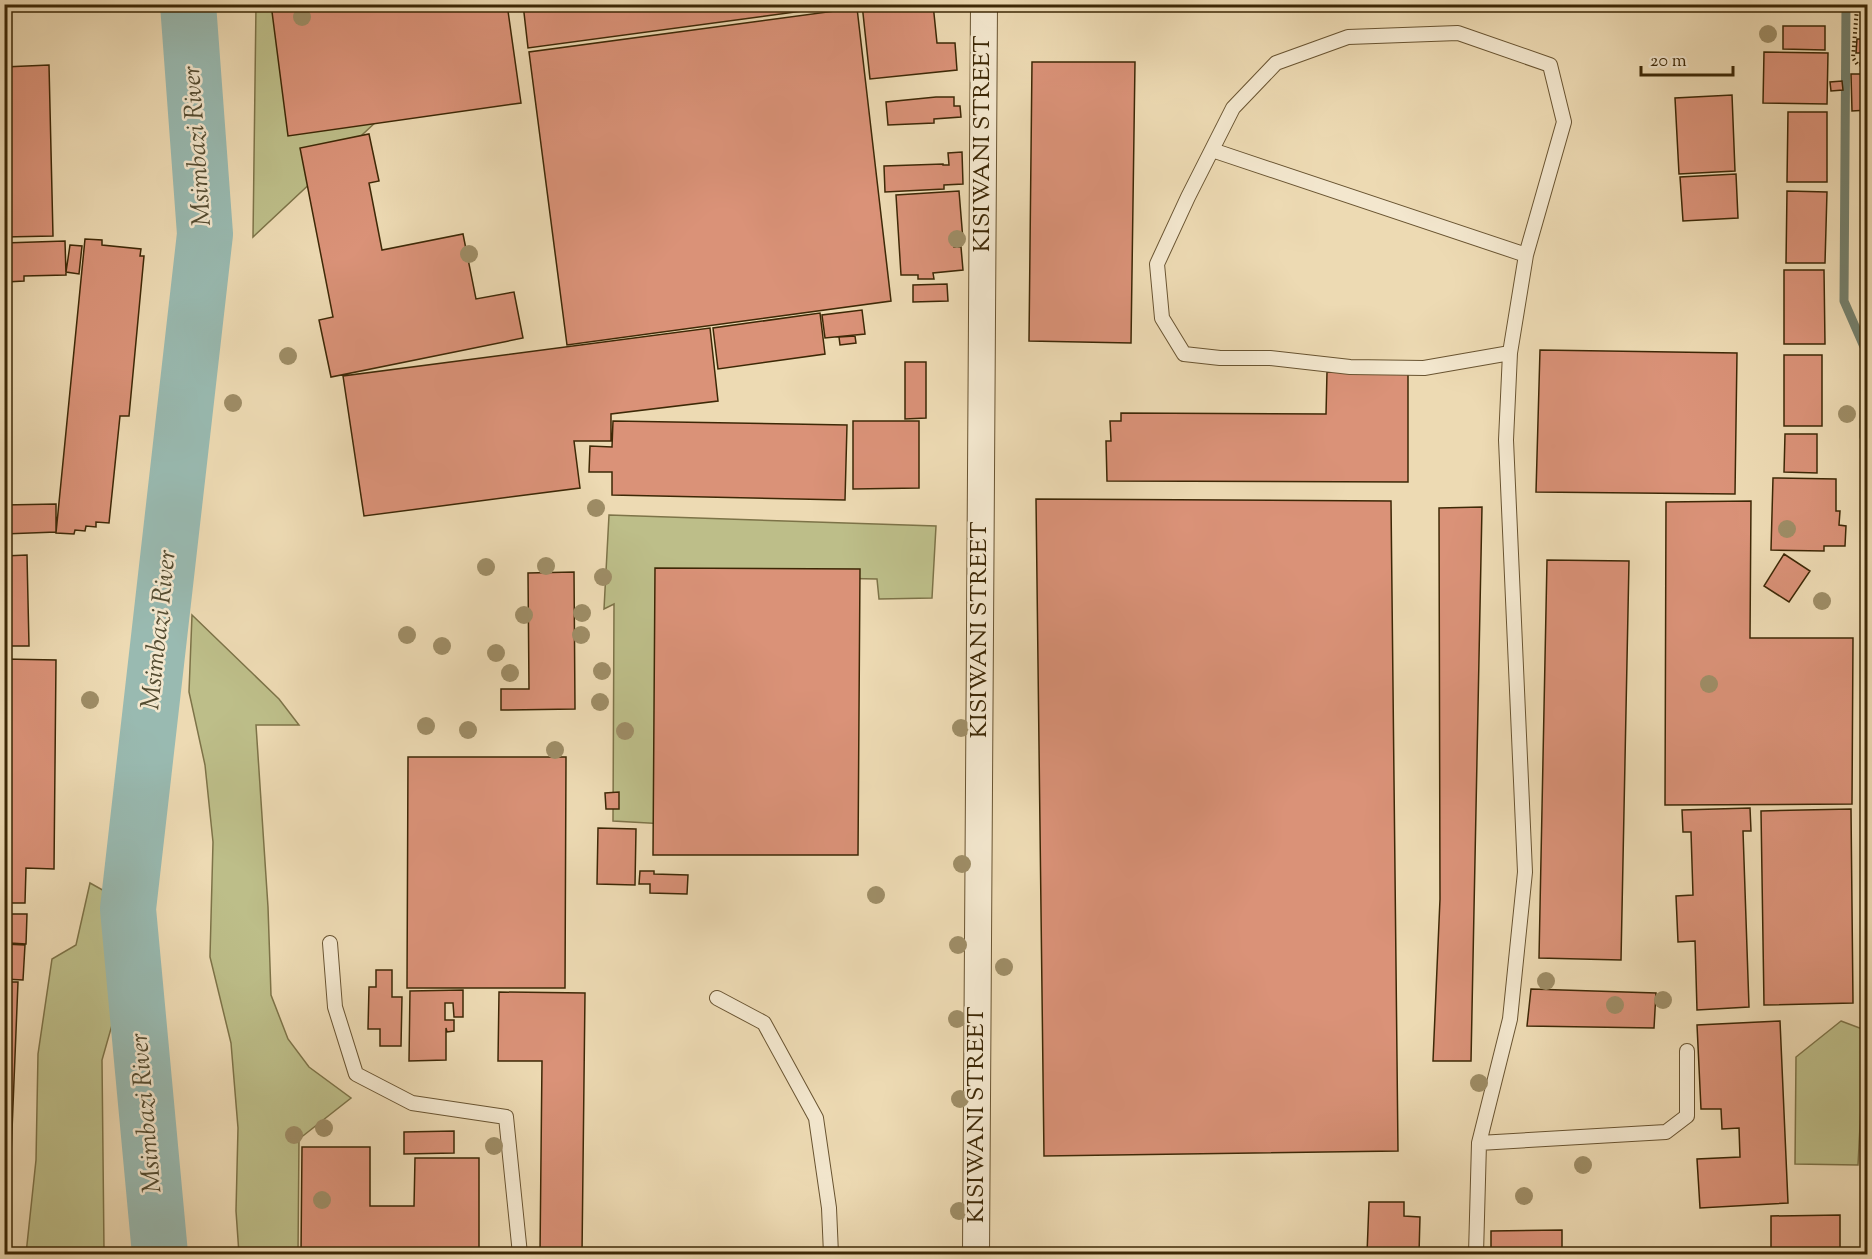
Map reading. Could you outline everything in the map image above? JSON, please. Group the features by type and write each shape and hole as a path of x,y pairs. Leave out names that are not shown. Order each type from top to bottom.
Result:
{"street":[{"name":"KISIWANI STREET","path":"976,1254 984,4"}],"lane":[{"path":"1476,1254 1479,1143 1510,1019 1525,872 1506,440 1510,353 1526,255 1564,122 1550,65 1458,33 1348,37 1276,63 1233,108 1157,264 1162,318 1184,354 1220,358 1270,358 1350,367 1424,368 1510,353"},
{"path":"1212,150 1526,255"},
{"path":"330,943 335,1007 356,1074 412,1103 506,1117 520,1254"},
{"path":"717,998 764,1023 816,1118 829,1208 831,1254"},
{"path":"1479,1143 1666,1132 1687,1116 1687,1051"}],"path":[{"path":"1863,4 1857,8 1853,58 1858,65 1868,64"}],"green space":[{"path":"256,5 375,5 410,90 253,237"},
{"path":"609,515 936,526 932,598 879,599 877,579 676,575 666,824 613,821 614,604 604,609"},
{"path":"192,615 279,699 299,725 256,725 268,907 271,995 288,1039 309,1067 351,1098 299,1139 298,1254 239,1254 236,1211 238,1128 231,1043 210,957 213,842 205,765 189,692"},
{"path":"90,883 144,913 102,1060 104,1250 100,1254 26,1254 36,1160 38,1054 52,959 76,945"},
{"path":"1841,1021 1865,1030 1858,1165 1795,1164 1796,1057"}],"building":[{"path":"29,4 59,4 30,10"},
{"path":"271,4 507,4 521,103 288,136"},
{"path":"523,4 854,4 528,48"},
{"path":"862,4 933,4 937,43 955,43 957,70 870,79"},
{"path":"1156,4 1497,4 1497,8 1156,8"},
{"path":"857,8 891,301 567,345 529,52"},
{"path":"1783,26 1825,26 1825,50 1783,49"},
{"path":"1857,39 1868,39 1868,53 1856,53"},
{"path":"1764,52 1828,53 1827,104 1763,103"},
{"path":"1032,62 1135,62 1131,343 1029,341"},
{"path":"49,65 53,236 4,237 4,67"},
{"path":"1851,74 1868,74 1868,110 1852,111"},
{"path":"1842,81 1843,90 1831,91 1830,82"},
{"path":"1732,95 1735,171 1679,174 1675,98"},
{"path":"954,97 954,106 960,106 961,117 934,119 934,123 888,125 886,102"},
{"path":"1788,112 1827,112 1827,182 1787,182"},
{"path":"369,134 379,181 369,183 382,250 463,234 476,299 514,292 523,338 331,377 319,320 333,317 300,148"},
{"path":"962,152 963,184 944,185 944,189 885,192 884,166 949,165 948,153"},
{"path":"1736,174 1738,218 1683,221 1680,177"},
{"path":"959,191 963,240 954,241 954,247 961,247 963,270 933,273 934,279 918,279 918,275 901,275 896,195"},
{"path":"1787,191 1827,192 1825,263 1786,263"},
{"path":"85,239 102,240 102,245 141,249 140,256 144,256 129,416 120,416 109,523 96,522 96,527 86,526 85,531 75,530 74,534 56,533"},
{"path":"65,241 66,275 24,276 24,281 4,284 4,243"},
{"path":"70,245 82,246 79,274 66,272"},
{"path":"1784,270 1824,270 1825,344 1784,344"},
{"path":"947,284 948,301 913,302 913,285"},
{"path":"862,310 865,334 825,338 822,315"},
{"path":"820,313 825,354 718,369 713,328"},
{"path":"710,328 718,401 611,414 611,441 574,441 580,488 364,516 343,376"},
{"path":"855,336 856,343 840,345 839,337"},
{"path":"1540,350 1737,353 1735,494 1536,492"},
{"path":"1784,355 1822,355 1822,426 1784,426"},
{"path":"905,362 926,362 926,418 905,419"},
{"path":"1327,372 1408,373 1408,482 1107,481 1106,441 1111,441 1110,421 1121,421 1121,413 1326,414"},
{"path":"613,421 847,425 845,500 612,495 612,472 589,472 590,446 612,447"},
{"path":"853,421 919,421 919,488 853,489"},
{"path":"1785,434 1817,434 1817,473 1784,472"},
{"path":"1773,478 1836,479 1836,511 1840,511 1839,525 1846,526 1845,546 1824,546 1824,551 1771,550"},
{"path":"1036,499 1391,501 1398,1151 1044,1156"},
{"path":"1751,501 1750,638 1853,638 1852,804 1665,805 1666,502"},
{"path":"56,504 56,532 4,534 4,505"},
{"path":"1482,507 1471,1061 1433,1061 1440,899 1439,508"},
{"path":"1784,554 1810,571 1789,602 1764,586"},
{"path":"27,555 29,646 4,646 4,556"},
{"path":"1547,560 1629,561 1621,960 1539,958"},
{"path":"655,568 860,569 858,855 653,855"},
{"path":"574,572 575,709 501,710 501,689 529,689 528,573"},
{"path":"4,659 56,660 54,869 26,868 25,903 4,903"},
{"path":"408,757 566,757 565,988 407,988"},
{"path":"619,792 619,809 606,809 605,793"},
{"path":"1750,808 1751,831 1743,831 1749,1007 1697,1010 1695,941 1678,942 1676,896 1693,895 1691,832 1683,832 1682,810"},
{"path":"1851,809 1853,1003 1764,1005 1761,811"},
{"path":"598,828 636,829 635,885 597,884"},
{"path":"640,871 654,871 654,874 688,875 687,894 650,893 650,884 639,884"},
{"path":"11,914 27,914 26,944 10,943"},
{"path":"4,944 25,945 23,980 4,979"},
{"path":"376,970 392,970 392,997 402,997 401,1046 380,1046 380,1029 368,1029 369,987 376,987"},
{"path":"4,982 18,982 7,1254 4,1254"},
{"path":"1531,989 1656,993 1654,1028 1527,1026"},
{"path":"463,990 463,1017 454,1017 453,1003 445,1003 445,1020 454,1020 454,1031 447,1032 446,1028 446,1060 409,1061 410,991"},
{"path":"499,992 585,993 582,1254 540,1254 542,1061 498,1061"},
{"path":"1780,1021 1788,1203 1700,1208 1697,1159 1740,1157 1739,1128 1722,1129 1721,1109 1701,1109 1697,1025"},
{"path":"454,1131 454,1153 404,1154 404,1132"},
{"path":"302,1147 370,1147 370,1206 414,1206 415,1158 479,1158 479,1254 301,1254"},
{"path":"1369,1202 1404,1202 1404,1216 1420,1217 1419,1254 1367,1254"},
{"path":"1840,1215 1840,1254 1491,1254 1491,1231 1562,1230 1562,1251 1771,1249 1771,1216"}],"waterway":[{"name":"Msimbazi River","path":"160,1254 128,909 205,234 188,4"},
{"path":"1846,4 1844,301 1865,349 1864,437 1868,437"}]}
